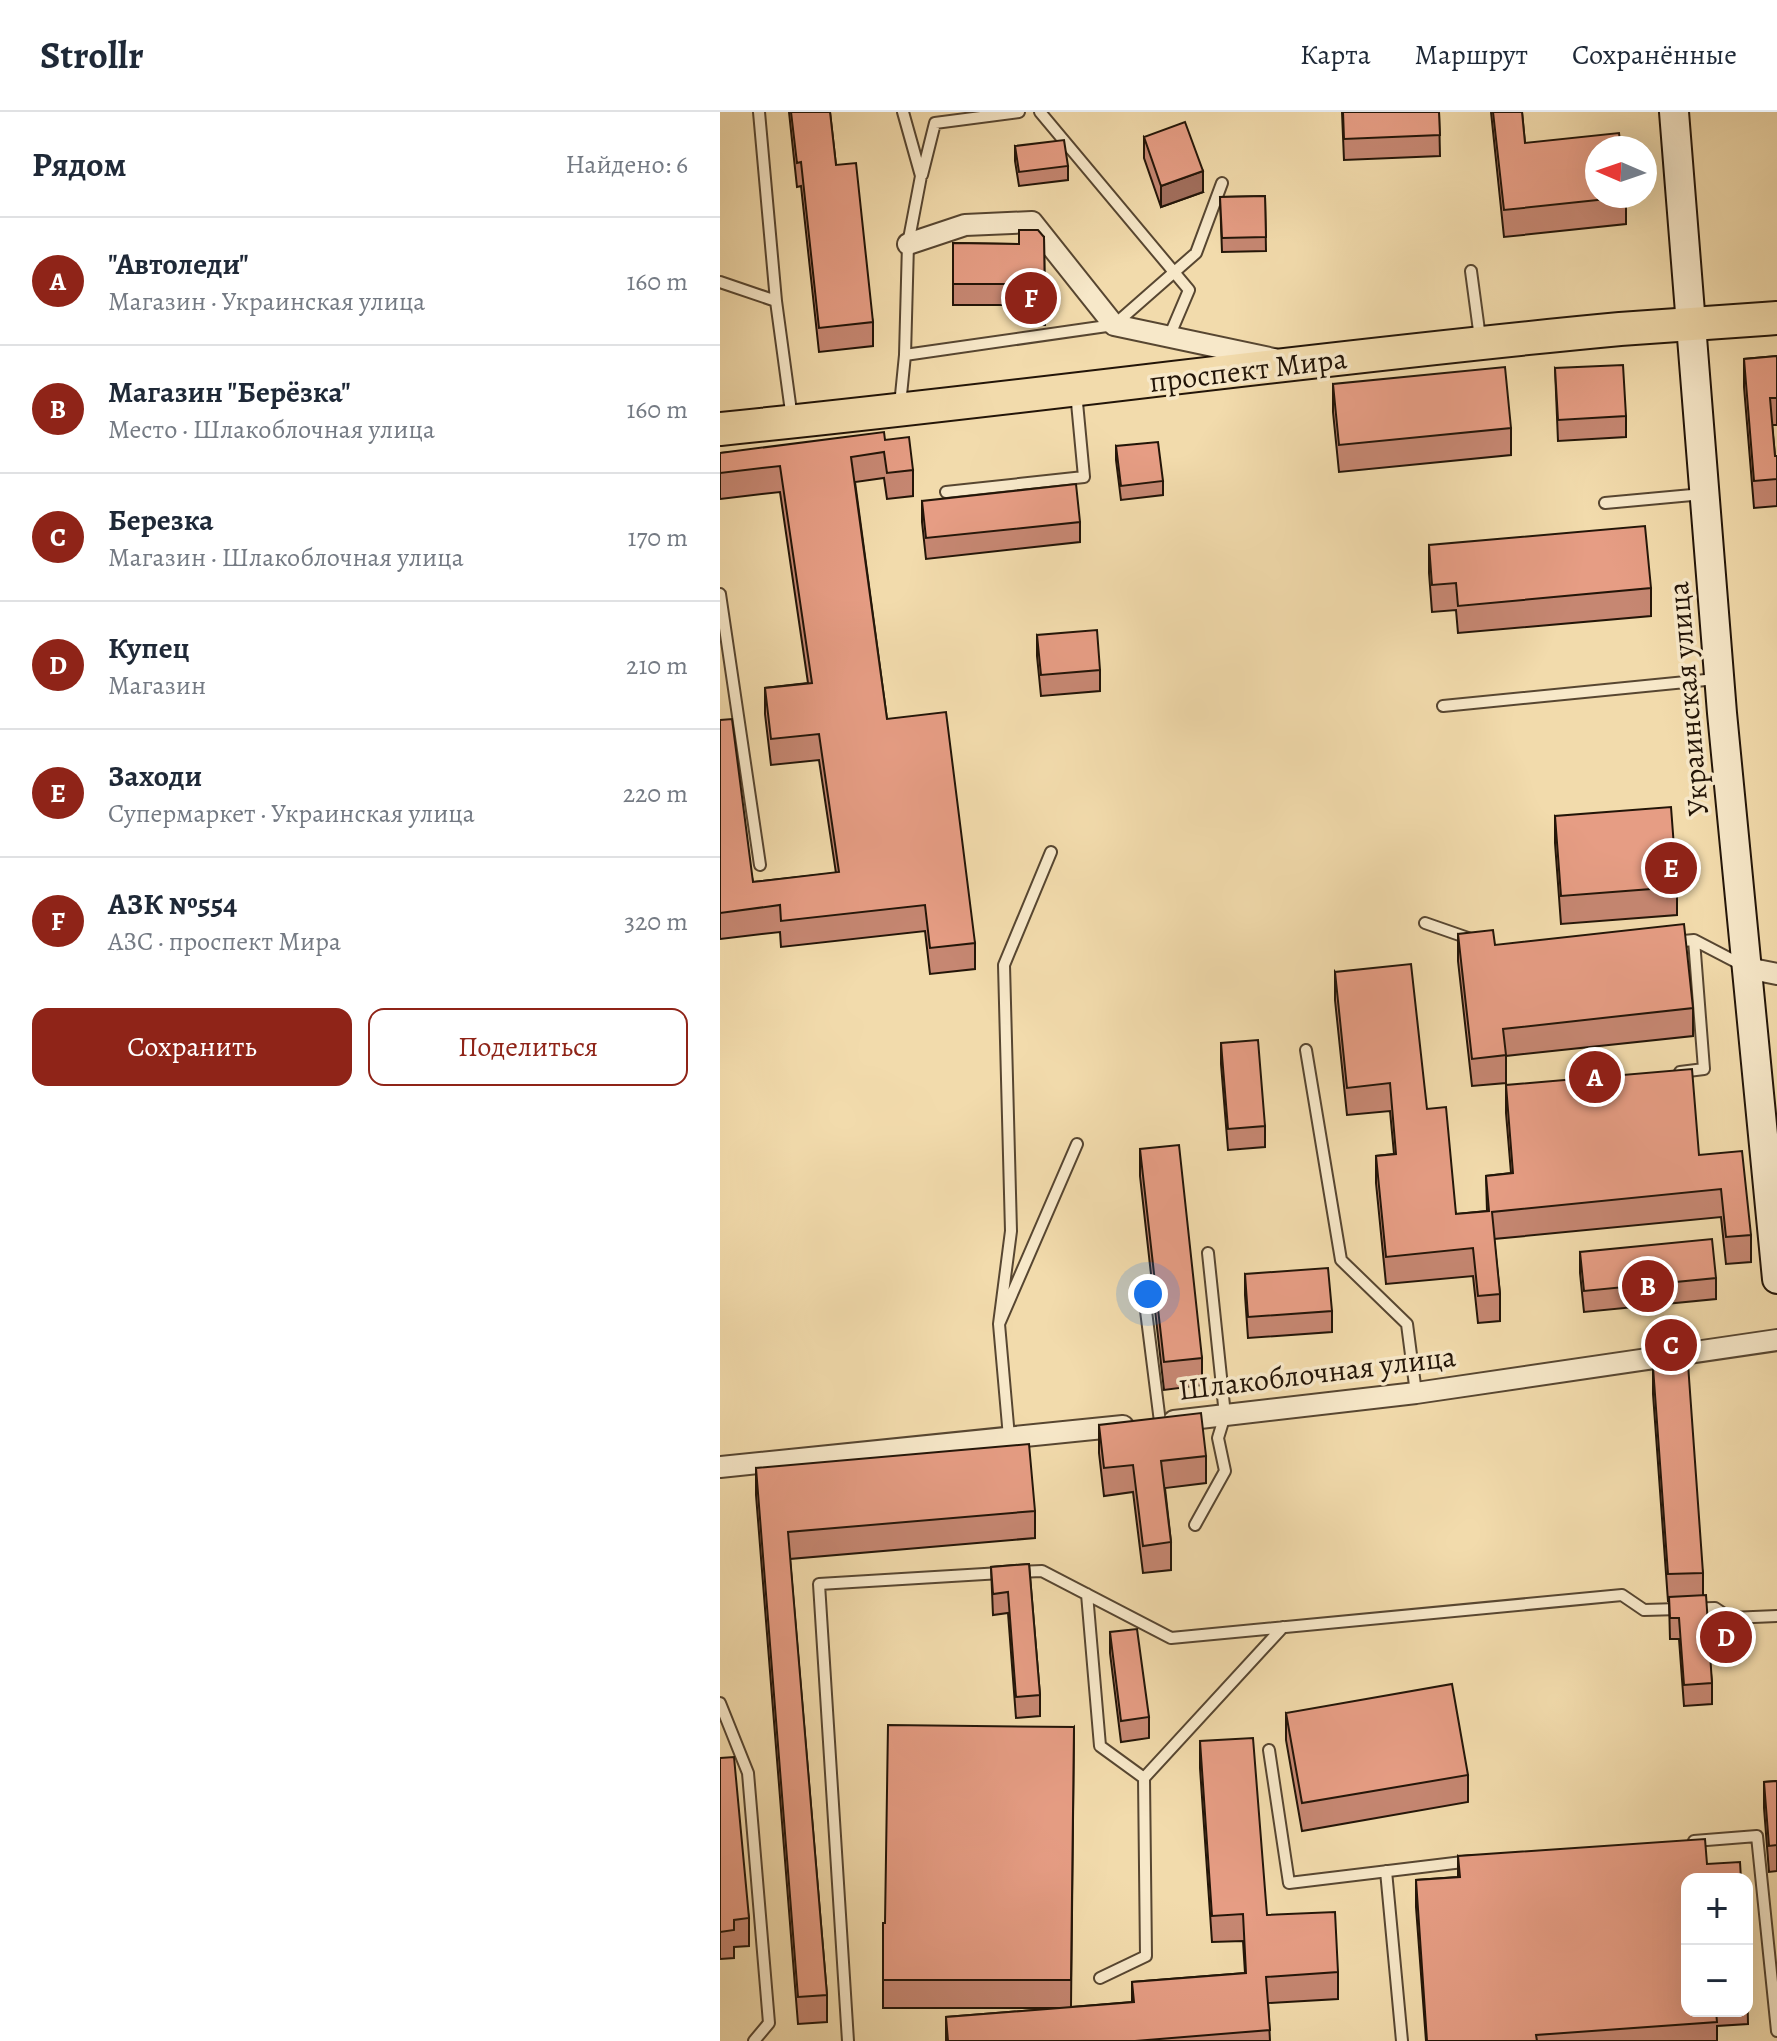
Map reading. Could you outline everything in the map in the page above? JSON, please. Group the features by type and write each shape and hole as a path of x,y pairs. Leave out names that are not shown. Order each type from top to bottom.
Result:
{"main road":[{"name":"Украинская улица","path":"1674,112 1719,679 1777,1279"},
{"name":"проспект Мира","path":"720,429 900,411 1297,363 1777,318"}],"street":[{"path":"908,244 965,225 1032,222 1114,325 1297,363"},
{"path":"1747,968 1777,974"},
{"name":"Шлакоблочная улица","path":"720,1467 1416,1393 1777,1340"}],"lane":[{"path":"759,112 776,301 792,422"},
{"path":"903,112 921,176"},
{"path":"900,411 908,244 935,123 1019,112"},
{"path":"1040,112 1189,290 1169,337"},
{"path":"905,355 1114,325 1196,253 1222,183"},
{"path":"1471,271 1480,344"},
{"path":"720,282 776,301"},
{"path":"946,492 1084,477 1076,390"},
{"path":"1605,503 1705,494"},
{"path":"720,594 760,865"},
{"path":"1443,706 1719,679"},
{"path":"1009,1437 999,1324 1011,1231 1004,965 1051,852"},
{"path":"1425,923 1483,943"},
{"path":"1664,942 1694,940 1747,968"},
{"path":"1674,1073 1704,1069 1694,940"},
{"path":"1306,1050 1341,1260 1407,1324 1416,1393"},
{"path":"999,1324 1077,1144"},
{"path":"1195,1525 1225,1471 1218,1438 1225,1415 1208,1253"},
{"path":"1143,1287 1160,1422"},
{"path":"848,2041 819,1584 1042,1571 1171,1638 1622,1595 1644,1610 1715,1608 1730,1618 1777,1616"},
{"path":"1087,1594 1100,1746 1144,1778"},
{"path":"1100,1978 1146,1956 1144,1778 1283,1627"},
{"path":"720,1703 748,1773 769,2023 754,2041"},
{"path":"1269,1750 1289,1883 1487,1859"},
{"path":"1677,1843 1757,1836 1777,2031"},
{"path":"1386,1871 1402,2041"}],"building":[{"path":"791,112 830,112 836,165 856,163 873,322 819,328 801,162 797,163"},
{"path":"1343,112 1439,112 1440,135 1344,139"},
{"path":"1493,112 1522,112 1525,143 1585,137 1585,201 1504,210"},
{"path":"1185,122 1203,171 1161,186 1144,137"},
{"path":"1619,133 1619,136 1591,136"},
{"path":"1064,140 1068,166 1019,172 1015,146"},
{"path":"1265,196 1266,237 1222,238 1220,197"},
{"path":"1019,230 1038,230 1044,237 1045,304 1021,303 1020,284 953,284 953,243 1019,244"},
{"path":"1777,356 1777,398 1770,398 1777,479 1754,481 1744,359"},
{"path":"1623,365 1626,416 1558,420 1555,368"},
{"path":"1505,367 1511,428 1339,445 1333,384"},
{"path":"884,432 885,440 909,437 913,470 887,473 884,452 851,457 887,719 946,712 975,943 930,948 925,905 781,921 780,905 720,913 720,720 732,719 753,882 839,872 819,734 771,739 765,688 812,683 780,466 720,473 720,453"},
{"path":"1158,442 1163,481 1121,486 1116,446"},
{"path":"1076,484 1080,522 926,538 922,501"},
{"path":"1645,526 1651,588 1458,606 1456,583 1432,585 1429,545"},
{"path":"1097,630 1100,670 1041,675 1037,635"},
{"path":"1671,807 1677,887 1561,896 1555,816"},
{"path":"1684,924 1693,1008 1503,1029 1506,1055 1472,1059 1458,934 1493,930 1495,945"},
{"path":"1411,964 1427,1109 1446,1107 1456,1214 1489,1211 1486,1176 1513,1173 1506,1085 1692,1069 1699,1155 1742,1151 1751,1235 1726,1237 1721,1189 1492,1212 1500,1294 1478,1296 1473,1248 1386,1257 1376,1156 1396,1154 1390,1083 1347,1088 1335,972"},
{"path":"1258,1040 1265,1126 1228,1129 1221,1043"},
{"path":"1179,1145 1202,1358 1164,1362 1140,1149"},
{"path":"1712,1239 1716,1278 1584,1291 1580,1252"},
{"path":"1328,1268 1332,1311 1248,1317 1245,1274"},
{"path":"1688,1364 1703,1573 1668,1574 1653,1367"},
{"path":"1201,1413 1206,1456 1161,1461 1171,1542 1143,1546 1133,1465 1104,1468 1099,1425"},
{"path":"1029,1444 1035,1511 788,1532 827,1995 798,1997 756,1468"},
{"path":"1029,1564 1040,1695 1016,1697 1008,1592 993,1594 991,1567"},
{"path":"1706,1595 1712,1683 1684,1685 1679,1618 1670,1618 1669,1597"},
{"path":"1137,1629 1149,1717 1121,1721 1110,1632"},
{"path":"1452,1684 1468,1775 1302,1803 1286,1713"},
{"path":"888,1725 1074,1727 1071,1980 883,1980"},
{"path":"1253,1738 1267,1915 1335,1912 1338,1972 1266,1977 1270,2030 1135,2041 948,2041 946,2017 1134,2002 1132,1982 1246,1973 1243,1914 1212,1916 1200,1741"},
{"path":"734,1757 749,1918 734,1920 734,1930 720,1932 720,1758"},
{"path":"1777,1781 1777,1845 1769,1846 1764,1782"},
{"path":"1705,1839 1707,1864 1740,1862 1741,1873 1681,1873 1681,2017 1717,2017 1717,2022 1536,2035 1537,2041 1427,2041 1416,1880 1460,1877 1458,1856"}],"place":[{"name":"АЗК №554","path":"1031,298"},
{"name":"Заходи","path":"1671,868"},
{"name":"\"Автоледи\"","path":"1595,1077"},
{"name":"Магазин \"Берёзка\"","path":"1648,1286"},
{"name":"Березка","path":"1671,1345"},
{"name":"Купец","path":"1726,1637"}]}
